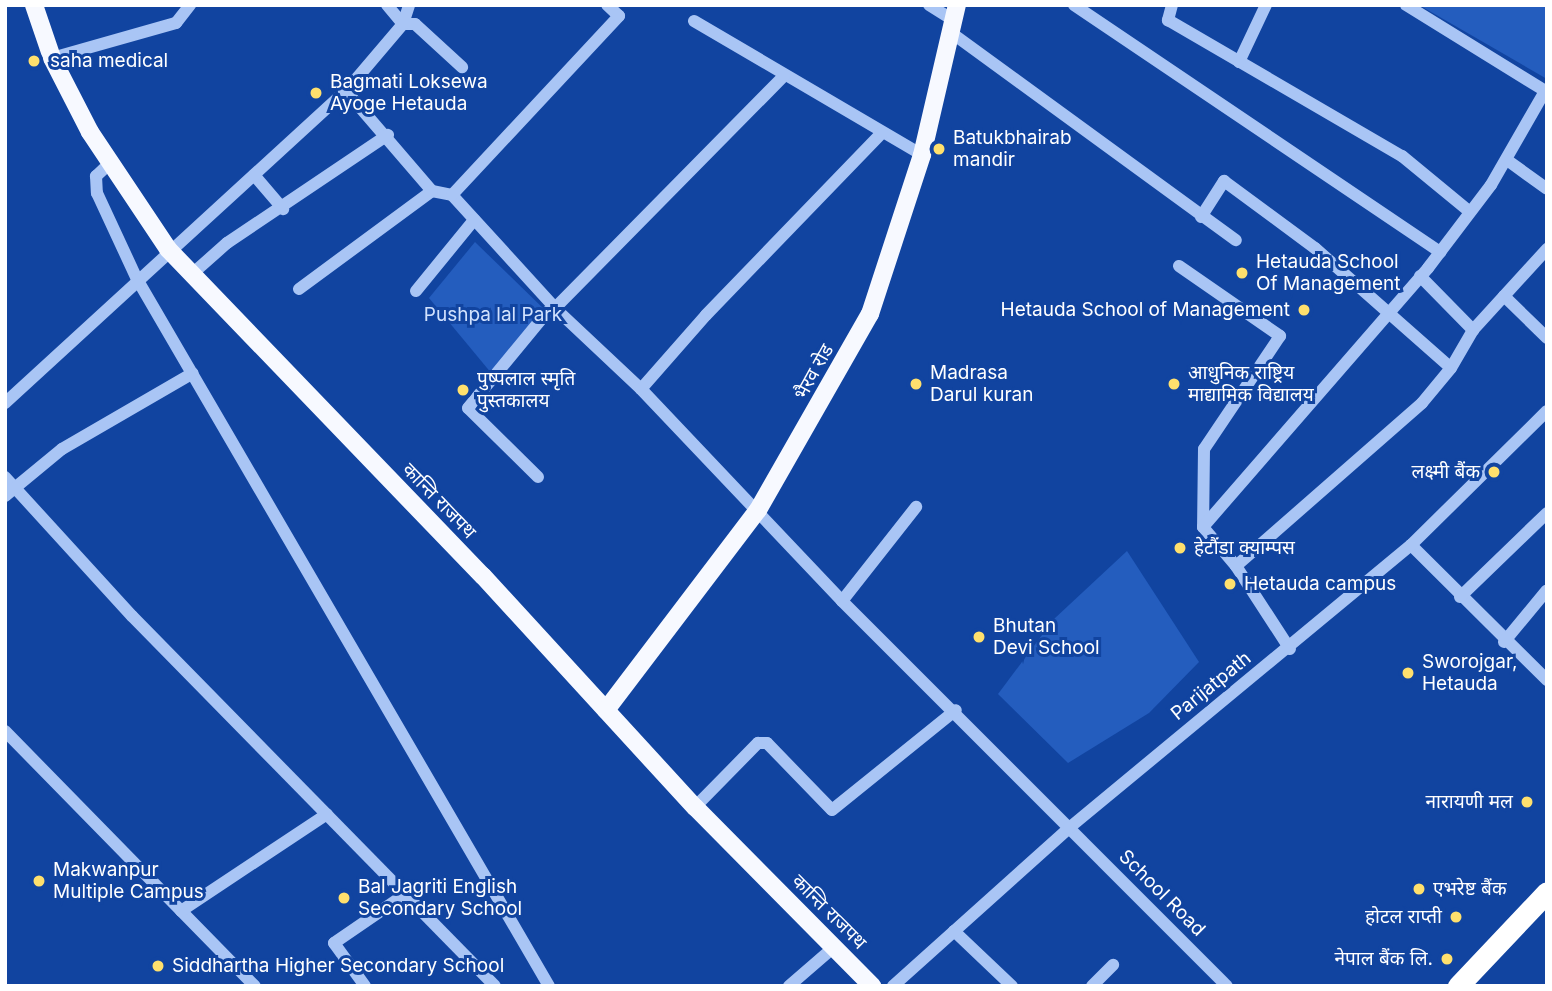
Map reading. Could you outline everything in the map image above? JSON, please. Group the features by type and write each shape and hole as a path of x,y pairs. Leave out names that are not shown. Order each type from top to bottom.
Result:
{"highway":[{"path":"1458,986 1547,892"}],"main road":[{"name":"कान्ति राजपथ","path":"34,5 52,58 109,164 169,249 695,807 872,986"},
{"name":"भैरव रोड","path":"606,710 758,510 870,314 922,155 955,20"}],"street":[{"path":"52,58 176,23 190,5"},
{"path":"387,5 403,24 415,24 462,67"},
{"path":"5,403 136,279 346,90 403,24 410,5"},
{"path":"346,90 388,135 432,191 452,195 619,16 607,5"},
{"path":"929,5 955,20 1201,216 1236,240"},
{"path":"1074,5 1440,252"},
{"path":"1172,5 1168,20 1402,156 1470,212"},
{"path":"1239,62 1266,5"},
{"path":"1203,527 1440,252 1507,160 1546,91 1406,5"},
{"path":"694,21 922,155"},
{"path":"538,477 468,408 547,312 557,309 784,76"},
{"path":"641,389 706,315 882,133"},
{"path":"192,274 227,243 283,209 308,187 388,135"},
{"path":"1507,160 1547,189"},
{"path":"109,164 96,176 97,193 136,279 549,986"},
{"path":"254,175 283,209"},
{"path":"1201,216 1224,181 1315,248 1390,311 1451,368"},
{"path":"299,289 432,191"},
{"name":"School Road","path":"452,195 557,309 641,389 842,601 956,710 1227,986"},
{"path":"416,291 474,220"},
{"path":"1236,566 1422,402 1451,368 1473,330 1547,249"},
{"path":"1179,266 1280,336 1204,449 1203,527 1236,566 1290,649"},
{"path":"1420,276 1473,330"},
{"path":"1504,296 1547,338"},
{"path":"9,492 62,449 193,373"},
{"name":"Parijatpath","path":"893,986 1069,828 1290,649 1411,545 1547,411"},
{"path":"5,477 9,492 407,892 495,986"},
{"path":"842,601 916,507"},
{"path":"1460,597 1547,513"},
{"path":"1411,545 1504,642 1547,680"},
{"path":"1504,642 1547,590"},
{"path":"695,807 758,743 767,743 832,810 956,710"},
{"path":"5,731 255,986"},
{"path":"181,911 327,814"},
{"path":"365,986 334,943 407,892"},
{"path":"954,930 1012,986"},
{"path":"789,986 834,947"},
{"path":"1092,986 1113,965"}],"green space":[{"path":"1419,5 1547,5 1547,79"},
{"name":"Pushpa lal Park","path":"475,242 547,312 492,374 429,298"},
{"path":"1127,551 1199,662 1149,713 1068,763 998,694 1054,619"}],"place":[{"name":"saha medical","path":"34,61"},
{"name":"Bagmati Loksewa Ayoge Hetauda","path":"316,93"},
{"name":"Batukbhairab mandir","path":"939,149"},
{"name":"Hetauda School Of Management","path":"1242,273"},
{"name":"Hetauda School of Management","path":"1304,310"},
{"name":"Madrasa Darul kuran","path":"916,384"},
{"name":"आधुनिक राष्ट्रिय माद्यामिक विद्यालय","path":"1174,384"},
{"name":"पुष्पलाल स्मृति पुस्तकालय","path":"463,390"},
{"name":"लक्ष्मी बैंक","path":"1494,472"},
{"name":"हेटौंडा क्याम्पस","path":"1180,548"},
{"name":"Hetauda campus","path":"1230,584"},
{"name":"Bhutan Devi School","path":"979,637"},
{"name":"Sworojgar, Hetauda","path":"1408,673"},
{"name":"नारायणी मल","path":"1527,802"},
{"name":"Makwanpur Multiple Campus","path":"39,881"},
{"name":"एभरेष्ट बैंक","path":"1419,889"},
{"name":"Bal Jagriti English Secondary School","path":"344,898"},
{"name":"होटल राप्ती","path":"1456,917"},
{"name":"नेपाल बैंक लि.","path":"1447,959"},
{"name":"Siddhartha Higher Secondary School","path":"158,966"}]}
